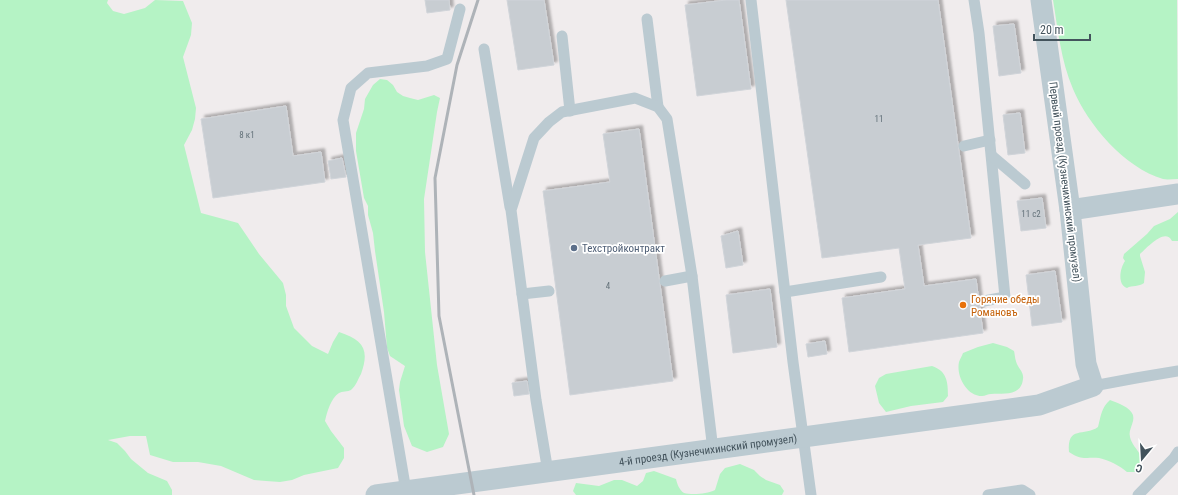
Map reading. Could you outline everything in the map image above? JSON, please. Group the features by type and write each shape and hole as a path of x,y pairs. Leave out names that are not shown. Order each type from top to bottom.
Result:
{"street":[{"name":"Первый проезд (Кузнечихинский промузел)","path":"1041,0 1070,210 1086,364 1093,386"},
{"path":"1070,210 1178,194"},
{"name":"4-й проезд (Кузнечихинский промузел)","path":"376,495 1039,406 1093,386"}],"lane":[{"path":"752,0 785,292 811,495"},
{"path":"974,0 992,156 1005,297 984,301"},
{"path":"406,491 343,120 351,88 368,73 427,66 447,58 460,9"},
{"path":"647,19 658,107 667,119 692,276 713,450"},
{"path":"562,36 570,110"},
{"path":"484,49 511,210 536,400 548,472"},
{"path":"511,210 534,138 549,122 562,112 635,98 658,107"},
{"path":"964,146 990,140"},
{"path":"992,156 1025,184"},
{"path":"665,281 692,276"},
{"path":"785,292 881,277"},
{"path":"522,294 549,291"},
{"path":"1093,386 1178,373"},
{"path":"1138,495 1178,452"},
{"path":"988,495 1022,490 1030,495"}],"green space":[{"path":"0,0 108,0 107,3 113,11 124,14 145,8 155,0 183,1 192,23 191,35 183,57 196,108 192,130 184,145 201,213 238,223 259,254 283,283 286,295 286,306 294,328 312,346 328,354 339,332 354,338 359,342 364,352 364,365 356,384 351,390 340,392 336,395 330,406 325,421 344,448 344,458 338,468 280,482 254,480 221,466 198,462 173,462 150,455 146,436 130,436 108,440 117,443 131,459 148,473 167,481 172,490 172,495 0,495"},
{"path":"1053,0 1177,0 1178,179 1163,179 1135,165 1109,143 1088,117 1073,89 1066,68 1060,45"},
{"path":"380,79 387,80 393,85 397,92 403,96 418,100 434,95 440,98 424,199 425,252 437,365 449,434 443,447 427,452 412,446 404,426 399,390 405,366 390,356 387,348 384,312 373,233 368,215 368,206 364,198 356,151 356,133 364,109 365,99 373,85"},
{"path":"1178,212 1178,241 1172,241 1169,237 1165,236 1151,244 1140,254 1145,272 1144,283 1127,288 1124,286 1120,276 1125,261 1123,258 1124,254 1154,226 1170,219"},
{"path":"993,343 1007,347 1014,351 1016,362 1023,375 1022,385 1019,389 1011,393 982,396 976,395 971,393 963,384 959,373 959,362 963,353"},
{"path":"932,366 941,371 946,378 948,396 943,402 911,406 886,412 879,403 875,386 879,378 886,374"},
{"path":"1110,400 1127,408 1133,415 1130,437 1141,458 1140,466 1135,472 1127,472 1103,459 1081,458 1069,452 1069,444 1074,435 1093,430 1098,427 1103,409"},
{"path":"740,464 754,470 766,480 780,485 784,491 782,495 576,495 573,491 576,483 599,486 614,480 622,480 637,486 643,481 646,473 654,471 676,479 682,492 684,493 704,493 715,490 720,474 725,468"}],"building":[{"path":"425,0 449,0 450,10 427,13"},
{"path":"507,0 544,0 554,65 518,70"},
{"path":"739,0 751,89 697,96 685,5"},
{"path":"786,0 938,0 971,238 918,245 924,286 976,279 983,333 849,352 842,298 905,289 899,248 822,258"},
{"path":"1014,24 1021,73 999,76 993,26"},
{"path":"286,106 293,156 321,152 325,182 213,198 201,119"},
{"path":"1020,113 1025,153 1008,155 1003,115"},
{"path":"639,129 673,381 570,395 543,191 610,182 603,134"},
{"path":"342,158 346,177 331,179 328,161"},
{"path":"1042,198 1046,228 1021,231 1017,201"},
{"path":"738,231 743,265 726,268 721,236"},
{"path":"1055,271 1062,322 1032,326 1026,275"},
{"path":"770,289 777,347 733,353 726,295"},
{"path":"825,341 827,354 808,357 806,344"},
{"path":"527,381 529,394 514,396 512,383"}],"railway":[{"path":"474,495 439,316 435,178 457,65 478,0"}],"place":[{"name":"Техстройконтракт","path":"574,248"},
{"name":"Горячие обеды Романовъ","path":"963,305"}]}
